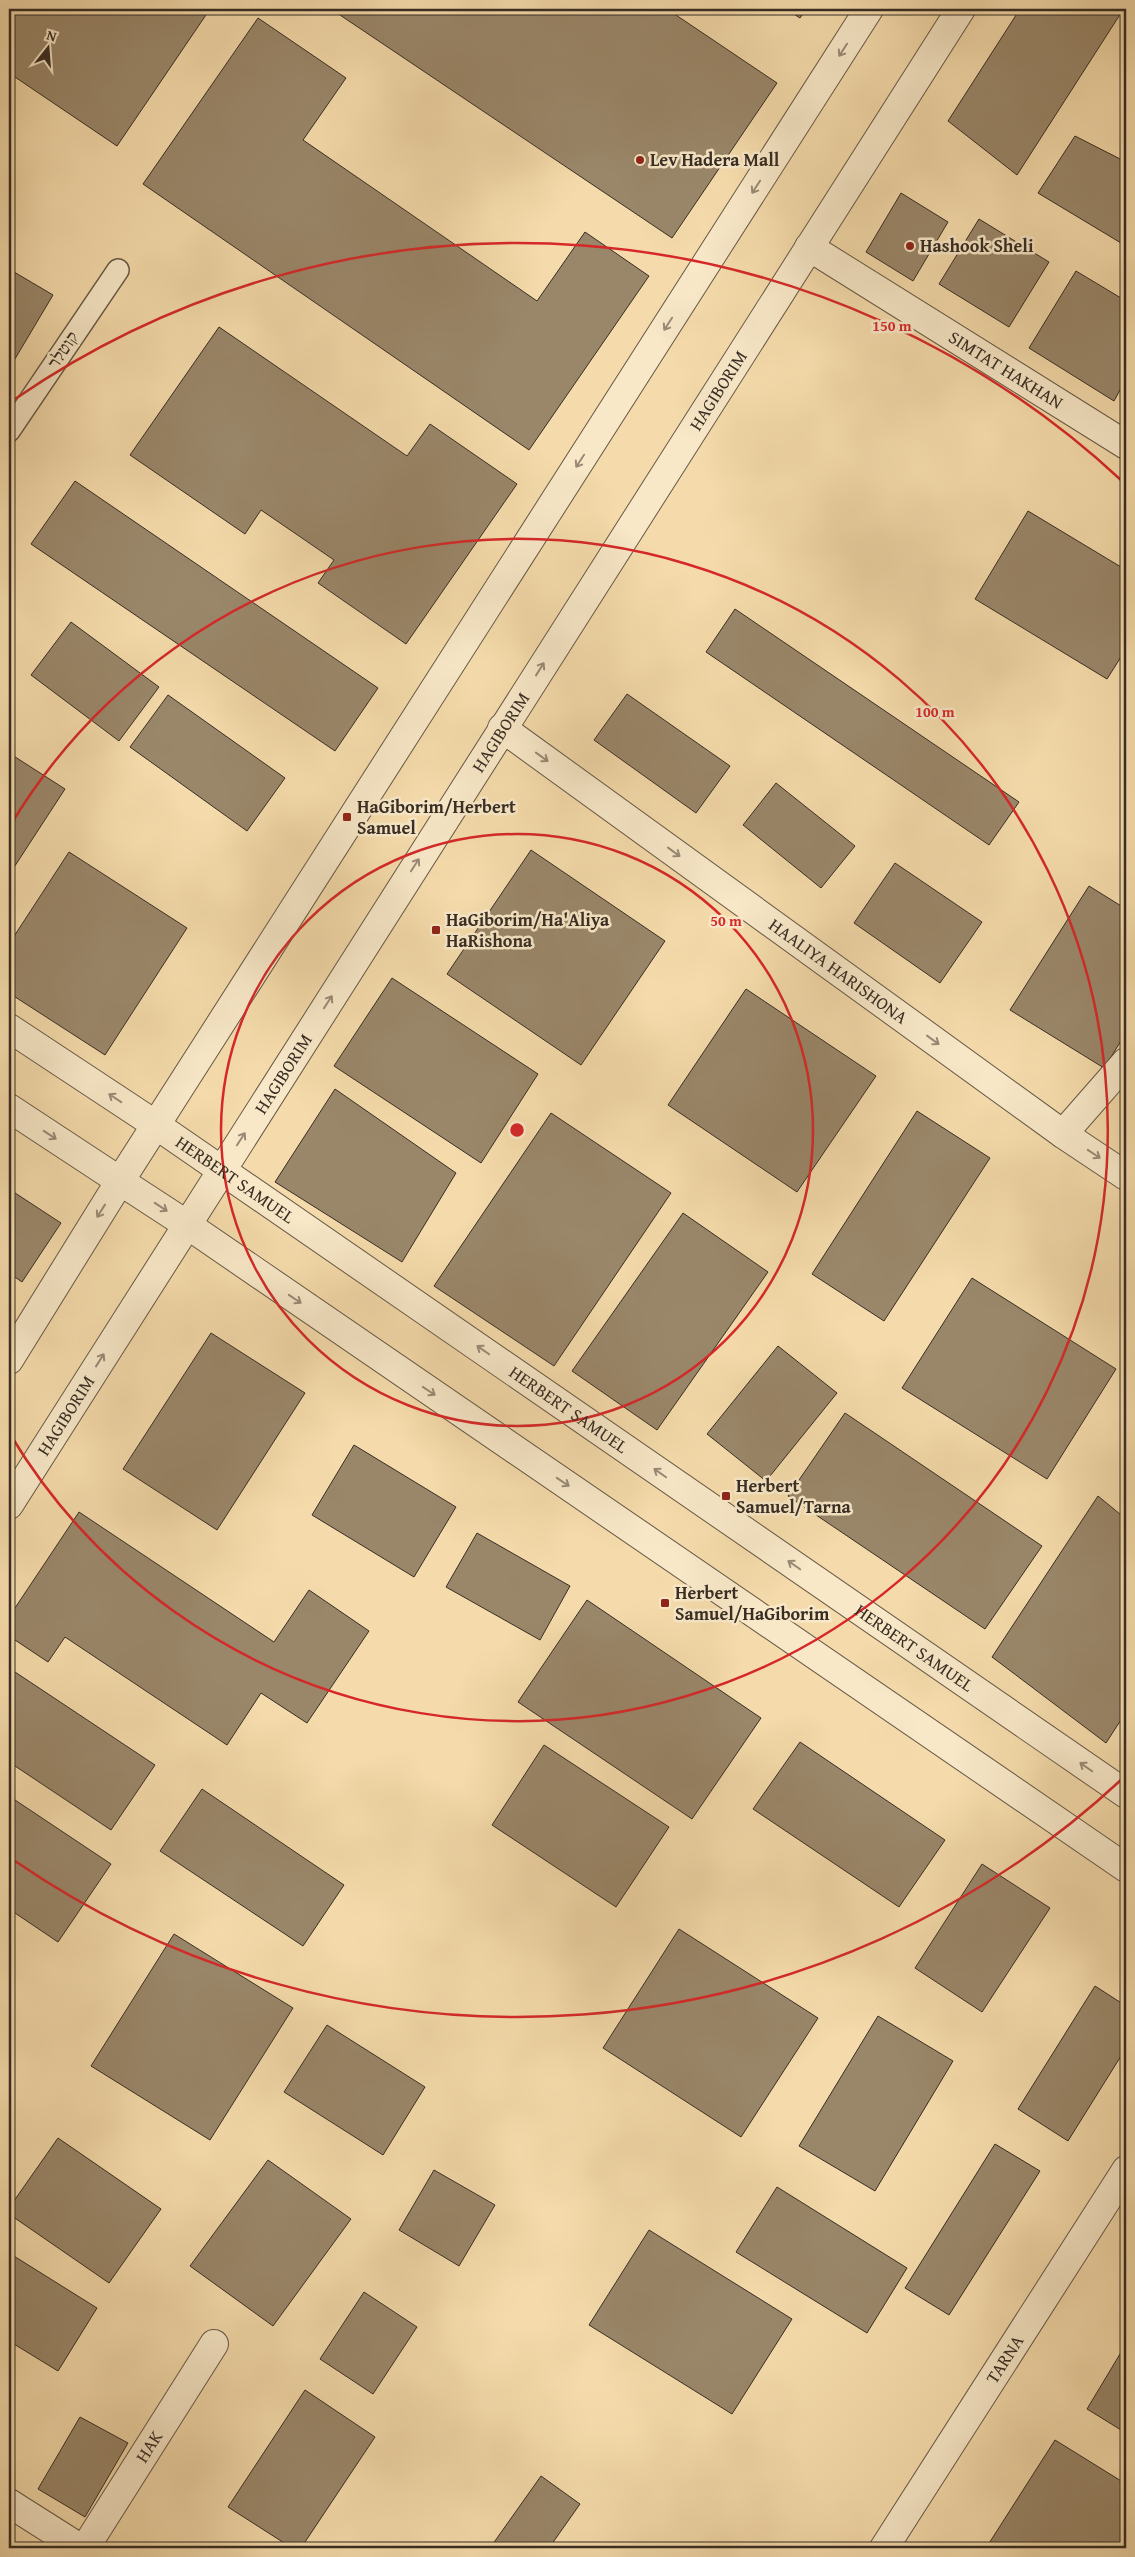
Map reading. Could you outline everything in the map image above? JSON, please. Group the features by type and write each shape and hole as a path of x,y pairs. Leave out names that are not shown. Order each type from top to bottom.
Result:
{"street":[{"path":"9,1360 120,1181 869,9"},
{"name":"HAGIBORIM","path":"9,1506 186,1224 961,9"},
{"name":"SIMTAT HAKHAN","path":"809,247 1126,445"},
{"name":"HAALIYA HARISHONA","path":"502,728 1063,1134 1126,1176"},
{"name":"HERBERT SAMUEL","path":"9,1028 221,1169 1126,1794"},
{"path":"1063,1134 1126,1062"},
{"path":"9,1108 186,1224 1126,1868"},
{"name":"TARNA","path":"884,2548 1126,2170"},
{"name":"HAK","path":"85,2548 214,2344"},
{"path":"9,2503 80,2548"}],"lane":[{"name":"קוטלר","path":"9,430 118,270"}],"building":[{"path":"9,9 210,9 117,146 9,73"},
{"name":"Lev Hadera Mall","path":"331,9 667,9 777,83 672,238"},
{"path":"786,9 806,9 800,18"},
{"path":"1020,9 1114,9 1121,13 1017,175 948,121"},
{"path":"258,18 346,78 303,140 537,301 585,232 649,276 529,450 143,184"},
{"path":"1075,136 1126,162 1126,246 1038,193"},
{"path":"901,193 948,222 913,281 866,252"},
{"path":"979,219 1049,262 1009,327 939,284"},
{"path":"9,269 53,295 9,369"},
{"path":"1076,271 1126,301 1126,379 1114,401 1029,348"},
{"path":"219,327 407,456 430,424 517,484 406,644 318,583 334,560 261,510 245,534 130,455"},
{"path":"75,481 378,688 335,751 31,544"},
{"path":"1028,511 1126,570 1126,649 1107,679 975,599"},
{"path":"735,609 1019,802 989,845 706,652"},
{"path":"71,622 159,687 119,741 31,675"},
{"path":"627,694 730,766 696,813 594,740"},
{"path":"168,695 285,778 247,831 130,747"},
{"path":"9,753 65,789 9,875"},
{"path":"776,783 855,846 821,888 743,825"},
{"path":"531,850 665,941 581,1065 447,974"},
{"path":"69,852 187,928 105,1055 9,993 9,944"},
{"path":"895,863 982,922 940,983 854,923"},
{"path":"1089,886 1126,909 1126,1033 1104,1068 1010,1010"},
{"path":"392,978 538,1074 481,1163 334,1066"},
{"path":"746,989 876,1076 797,1192 668,1105"},
{"path":"335,1089 456,1173 402,1262 275,1182"},
{"path":"917,1111 990,1158 884,1321 812,1274"},
{"path":"551,1113 671,1193 554,1366 434,1286"},
{"path":"9,1189 61,1223 22,1282 9,1273"},
{"path":"683,1213 768,1272 657,1430 572,1371"},
{"path":"972,1278 1116,1369 1047,1479 902,1388"},
{"path":"211,1333 305,1393 217,1530 123,1469"},
{"path":"778,1346 837,1393 766,1481 707,1434"},
{"path":"845,1413 1042,1546 985,1629 788,1496"},
{"path":"354,1445 456,1507 414,1577 312,1515"},
{"path":"1098,1496 1126,1519 1126,1712 1106,1743 992,1657"},
{"path":"79,1512 274,1642 309,1590 369,1631 307,1723 261,1693 227,1745 65,1637 48,1662 9,1636 9,1617"},
{"path":"477,1533 570,1586 540,1640 446,1587"},
{"path":"587,1600 761,1718 692,1819 518,1702"},
{"path":"9,1668 155,1765 111,1830 9,1762"},
{"path":"800,1742 945,1840 899,1907 753,1809"},
{"path":"544,1745 669,1827 616,1907 492,1825"},
{"path":"202,1789 344,1885 303,1946 160,1851"},
{"path":"9,1796 111,1864 58,1942 9,1909"},
{"path":"982,1864 1050,1908 982,2012 915,1968"},
{"path":"679,1929 818,2018 741,2137 603,2048"},
{"path":"174,1934 293,2008 210,2140 91,2066"},
{"path":"1095,1986 1126,2006 1126,2048 1068,2141 1018,2109"},
{"path":"878,2016 953,2061 875,2191 799,2146"},
{"path":"327,2025 425,2087 383,2155 284,2092"},
{"path":"58,2138 161,2209 109,2283 9,2214 9,2208"},
{"path":"995,2144 1040,2171 949,2315 905,2288"},
{"path":"268,2160 351,2219 273,2326 190,2266"},
{"path":"434,2170 495,2205 459,2266 399,2230"},
{"path":"777,2187 907,2268 867,2333 736,2252"},
{"path":"649,2230 792,2319 732,2414 589,2325"},
{"path":"9,2253 97,2308 58,2371 9,2341"},
{"path":"364,2292 417,2327 373,2394 320,2359"},
{"path":"1126,2344 1126,2433 1087,2409"},
{"path":"305,2390 375,2437 301,2548 292,2548 228,2507"},
{"path":"80,2417 128,2443 85,2517 38,2489"},
{"path":"1055,2440 1126,2484 1126,2548 986,2548"},
{"path":"541,2476 580,2504 549,2548 490,2548"}],"place":[{"name":"Lev Hadera Mall","path":"640,160"},
{"name":"Hashook Sheli","path":"910,246"},
{"name":"HaGiborim/Herbert Samuel","path":"347,817"},
{"name":"HaGiborim/Ha'Aliya HaRishona","path":"436,930"},
{"name":"Herbert Samuel/Tarna","path":"726,1496"},
{"name":"Herbert Samuel/HaGiborim","path":"665,1603"}]}
